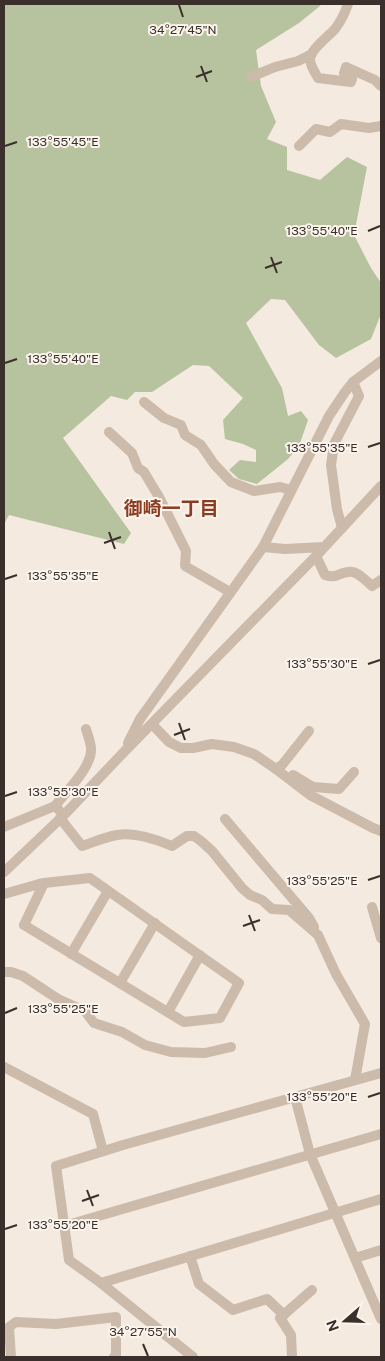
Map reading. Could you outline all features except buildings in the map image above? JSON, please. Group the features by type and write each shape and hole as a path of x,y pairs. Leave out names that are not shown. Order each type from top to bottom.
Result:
{"street":[{"path":"251,77 275,67 298,61 312,54 334,30 345,13 348,4"},
{"path":"312,54 310,60 318,78 351,82 352,79 344,73 346,67 375,80 381,86"},
{"path":"299,146 316,129 330,132 341,124 369,128 381,126"},
{"path":"123,753 140,719 263,547 329,416 354,382 381,361"},
{"path":"342,528 336,509 331,465 334,444 359,396 354,382"},
{"path":"144,402 164,418 181,425 185,435 201,445 214,464 231,482 254,491 280,487 292,490"},
{"path":"109,432 132,453 138,468 144,472 159,497 186,552 185,566 230,592"},
{"path":"4,872 62,817 324,548 381,486"},
{"path":"263,547 285,549 324,548"},
{"path":"316,556 325,575 332,577 349,571 359,574 372,586 381,580"},
{"path":"152,724 169,742 181,748 193,748 212,744 234,747 254,754 313,787 339,789 354,772"},
{"path":"4,827 55,806 82,772 89,760 91,749 86,729"},
{"path":"279,767 309,730"},
{"path":"279,767 310,795 381,831"},
{"path":"55,806 82,846 127,834 154,838 172,846 187,836 194,836 212,851 250,895 262,900 272,909 289,910 318,935"},
{"path":"225,819 309,918 336,974 365,1024 355,1080"},
{"path":"4,894 44,883 90,878 239,983 220,1018 184,1022 24,925 44,883"},
{"path":"71,954 108,891"},
{"path":"372,907 381,938"},
{"path":"120,983 155,923"},
{"path":"168,1012 200,955"},
{"path":"4,972 23,976 58,998 84,1011 94,1023 122,1032 145,1046 171,1052 205,1053 231,1047"},
{"path":"4,1066 94,1114 103,1151"},
{"path":"193,1357 101,1283 69,1260 56,1166 381,1073"},
{"path":"295,1098 310,1154 355,1258 378,1302 381,1319"},
{"path":"64,1226 381,1134"},
{"path":"101,1283 381,1199"},
{"path":"355,1258 381,1250"},
{"path":"190,1256 199,1284 233,1310 267,1299 284,1315"},
{"path":"292,1357 291,1335 280,1318 312,1290"},
{"path":"10,1357 6,1327 16,1322 56,1324 116,1318 116,1356 114,1357"}],"green space":[{"path":"4,4 321,4 299,23 256,50 261,86 276,122 267,139 287,147 287,170 320,180 347,157 367,167 354,235 381,283 381,314 371,339 336,358 319,345 285,300 271,299 246,323 282,388 288,416 301,411 308,420 299,446 288,459 257,484 239,479 229,470 240,460 256,462 256,450 225,439 223,420 243,398 209,366 193,365 152,392 135,392 127,400 111,396 63,438 131,533 124,544 9,515 4,524"}],"district":[{"name":"御崎一丁目","path":"171,508"}]}
